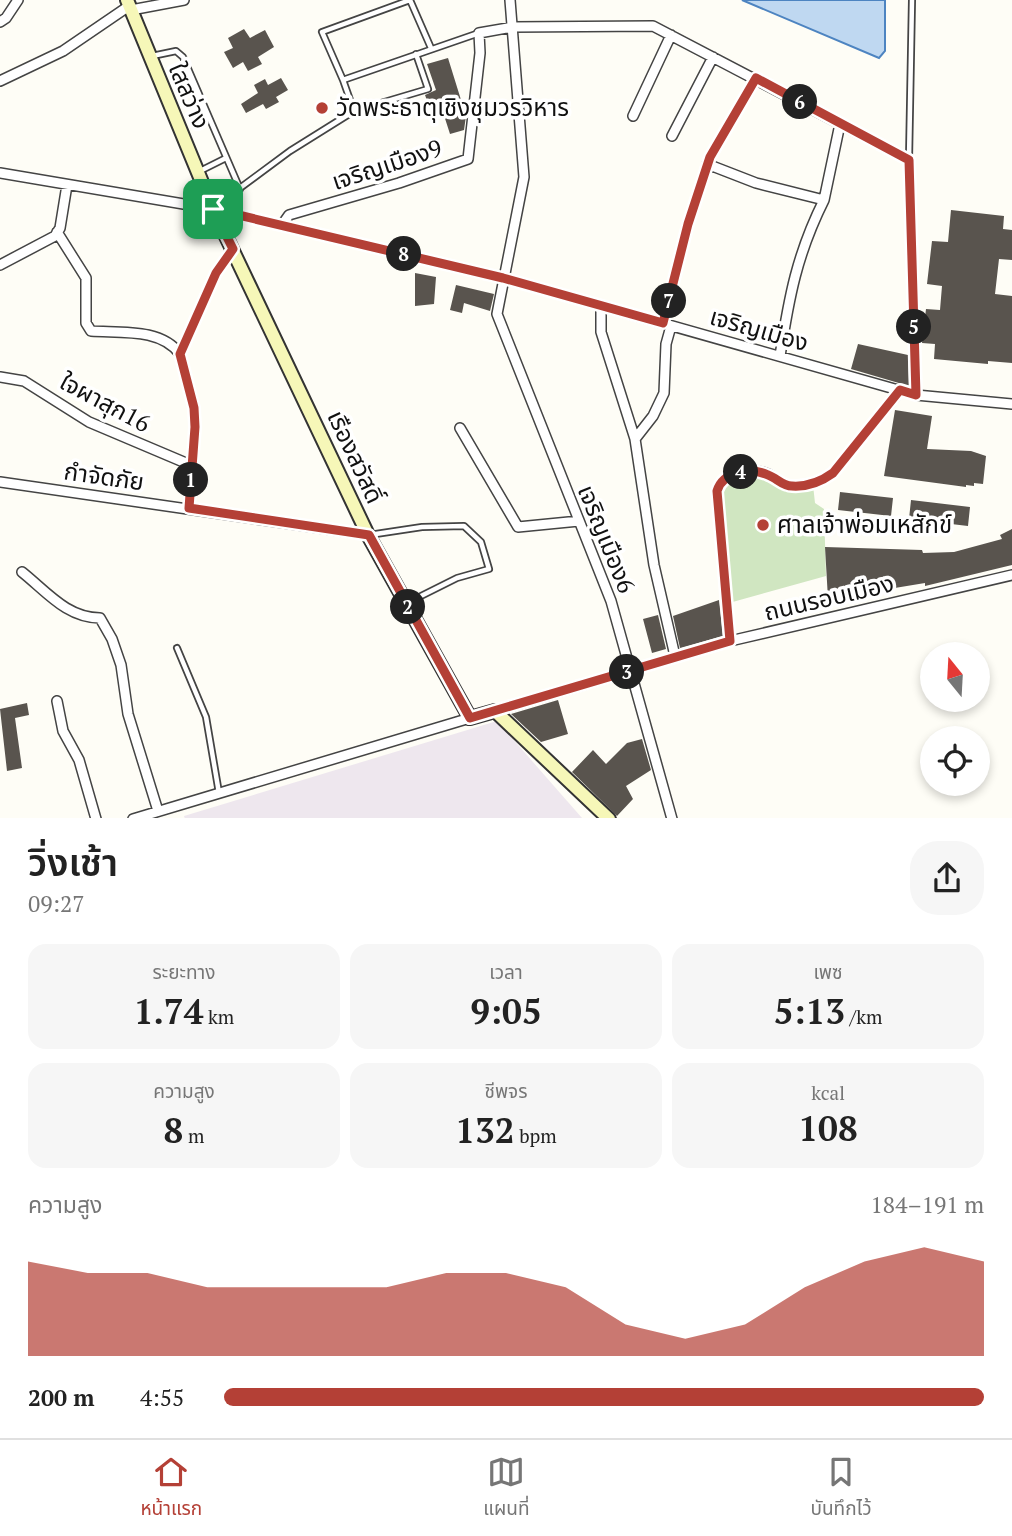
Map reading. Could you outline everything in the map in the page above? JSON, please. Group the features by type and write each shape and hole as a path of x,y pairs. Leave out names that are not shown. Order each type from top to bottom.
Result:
{"street":[{"path":"0,22 6,18 18,0"},
{"path":"0,81 63,51 129,5 184,0"},
{"name":"เจริญเมือง6","path":"510,0 524,177 497,314 611,600 672,818"},
{"name":"ใสสว่าง","path":"129,5 213,209"},
{"path":"479,33 513,27 653,26 909,160 916,395"},
{"name":"เจริญเมือง9","path":"282,225 289,215 399,183 468,159 480,53 479,33"},
{"path":"633,116 671,35"},
{"path":"672,136 713,57"},
{"path":"635,439 653,416 664,393 667,324 688,224 707,164 756,78"},
{"path":"780,356 793,279 806,235 824,200 841,124"},
{"path":"707,164 756,183 824,200"},
{"name":"เจริญเมือง","path":"0,173 213,209 503,278 916,395 1012,404"},
{"path":"0,265 55,236 60,228 68,185"},
{"name":"เรืองสวัสดิ์","path":"213,209 369,535 470,718"},
{"path":"57,232 86,278 86,323 91,331 151,335 172,343 180,354 194,408 189,508"},
{"path":"180,354 216,273 233,249"},
{"name":"เจริญเมือง6","path":"601,306 601,332 635,439 654,565 675,656"},
{"name":"ใจผาสุก16","path":"0,377 24,381 89,422 192,466"},
{"path":"730,641 718,486 732,475 746,471 770,475 784,485 792,486 810,484 827,477 900,390"},
{"path":"460,428 518,527 579,521"},
{"name":"กำจัดภัย","path":"0,482 369,535"},
{"path":"22,572 71,612 86,618 100,618 112,639 121,665 130,722 158,811"},
{"name":"ถนนรอบเมือง","path":"495,711 730,641 1012,575"},
{"path":"57,701 63,732 79,760 96,818"},
{"path":"134,818 495,711 608,818"}],"lane":[{"path":"354,111 322,32 410,0 431,48"},
{"path":"909,160 912,0"},
{"path":"342,80 479,33"},
{"path":"149,57 176,51 183,57 240,189"},
{"path":"213,209 290,151 354,111 428,89 416,54"},
{"path":"198,173 226,158"},
{"path":"369,535 422,527 464,526 481,542 489,569 457,578 407,604"},
{"path":"177,648 206,717 219,793"}],"shaded area":[{"path":"497,721 582,818 185,818 184,816"}],"green space":[{"path":"739,472 761,473 784,485 813,485 815,503 824,509 826,576 729,603 719,483"}],"water":[{"path":"742,0 885,0 885,51 879,58"}],"building":[{"path":"244,29 250,38 265,30 274,47 258,57 262,64 248,71 243,62 233,68 224,52 233,48 228,38"},
{"path":"448,58 466,116 464,130 450,134 441,106 430,109 425,95 436,90 427,64"},
{"path":"281,78 288,90 276,97 279,102 266,109 263,104 246,113 241,104 258,93 254,85 265,79 268,85"},
{"path":"951,210 1004,216 1003,229 1012,230 1012,260 999,259 995,294 1012,296 1012,363 988,361 988,364 934,359 935,344 922,343 926,309 940,310 942,286 927,284 932,241 948,242"},
{"path":"415,273 436,277 434,304 415,306"},
{"path":"456,285 494,294 490,311 464,303 462,313 450,310"},
{"path":"858,344 908,355 909,386 851,369"},
{"path":"895,410 932,416 927,449 971,451 986,456 983,484 974,483 974,486 966,487 884,476"},
{"path":"840,492 893,498 891,516 838,510"},
{"path":"911,500 970,507 968,526 909,519"},
{"path":"1012,529 1012,565 925,586 925,583 828,599 825,547 922,550 923,553 954,552 1002,539 1000,535"},
{"path":"719,600 723,636 680,648 673,616"},
{"path":"658,615 666,649 652,653 643,619"},
{"path":"558,700 568,734 541,742 511,714"},
{"path":"27,703 29,715 15,718 22,768 7,771 0,709"},
{"path":"642,739 651,770 626,786 633,799 617,816 572,772 593,750 606,764 627,743"}],"place":[{"name":"วัดพระธาตุเชิงชุมวรวิหาร","path":"322,108"},
{"name":"ศาลเจ้าพ่อมเหสักข์","path":"763,525"}],"route":[{"path":"756,78 909,160 916,395 900,390 833,473 820,481 784,485 770,475 746,471 732,475 718,486 730,641 470,718 369,535 189,508 194,408 180,354 216,273 233,249 213,209 503,278 663,323 688,224 710,157 756,78"}]}
